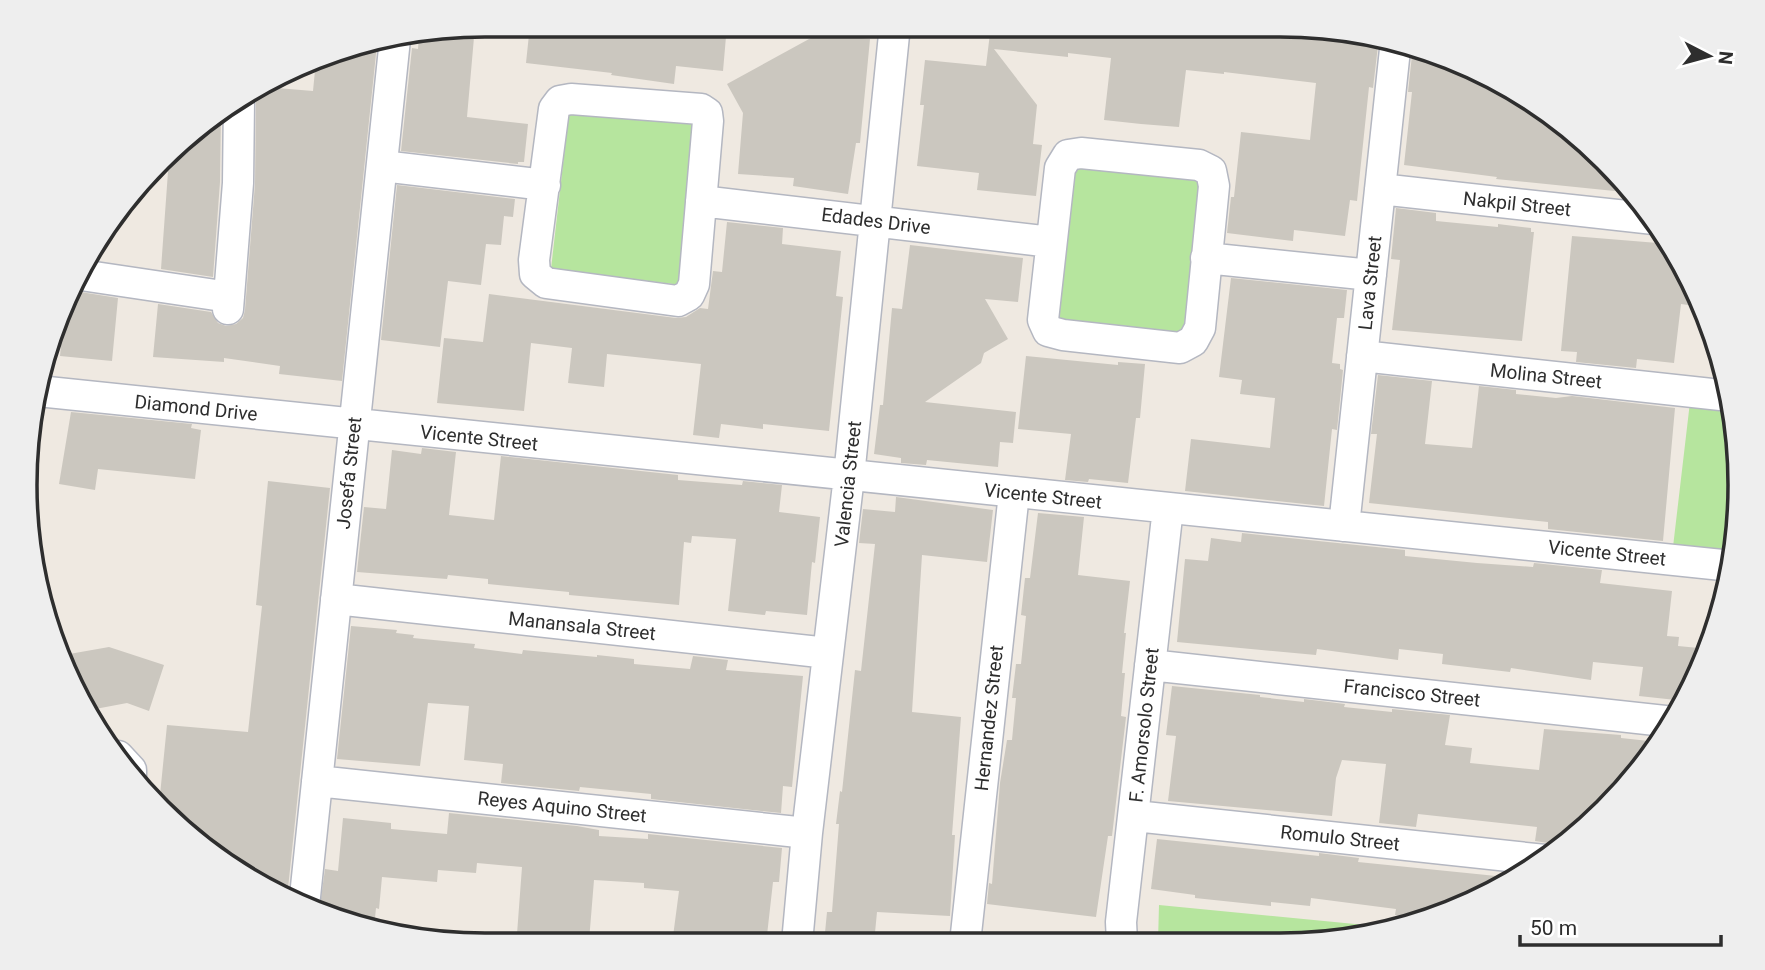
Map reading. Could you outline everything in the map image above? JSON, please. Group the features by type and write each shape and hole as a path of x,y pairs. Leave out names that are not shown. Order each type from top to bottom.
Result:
{"street":[{"name":"Valencia Street","path":"798,933 849,476 894,37"},
{"name":"Josefa Street","path":"305,895 394,46"},
{"name":"Lava Street","path":"1344,527 1395,52"},
{"path":"571,99 701,109 707,113 701,201 694,284 689,295 678,301 546,283 535,274 534,260 554,109 560,101 571,99"},
{"path":"89,276 229,303 239,110"},
{"path":"1081,153 1199,164 1211,171 1214,186 1206,258 1200,328 1194,341 1180,348 1063,335 1048,331 1043,320 1060,168 1068,155 1081,153"},
{"path":"382,166 545,185"},
{"name":"Nakpil Street","path":"1380,189 1640,217"},
{"name":"Edades Drive","path":"701,201 1051,242"},
{"path":"1206,258 1371,275"},
{"name":"Molina Street","path":"1362,356 1719,395"},
{"name":"Diamond Drive","path":"46,392 354,425"},
{"name":"Vicente Street","path":"354,425 1721,565"},
{"name":"Hernandez Street","path":"966,933 1014,493"},
{"name":"F. Amorsolo Street","path":"1122,933 1168,508"},
{"name":"Manansala Street","path":"337,599 828,653"},
{"name":"Francisco Street","path":"1150,665 1661,721"},
{"name":"Reyes Aquino Street","path":"317,781 807,833"},
{"name":"Romulo Street","path":"1135,816 1529,858"}],"green space":[{"path":"570,103 701,119 681,285 551,269"},
{"path":"1072,166 1200,179 1183,339 1055,325"},
{"path":"1690,402 1721,406 1728,485 1723,553 1673,547"},
{"path":"1159,905 1366,925 1309,932 1158,933"}],"building":[{"path":"474,37 467,117 528,124 524,162 518,164 401,151 412,48 418,49 418,42"},
{"path":"529,37 726,37 723,71 676,66 674,84 611,75 612,73 526,63"},
{"path":"813,37 870,39 860,143 856,143 848,194 793,186 794,178 738,174 743,113 727,84"},
{"path":"990,37 1280,37 1339,41 1378,48 1373,88 1369,87 1357,201 1350,200 1345,236 1294,230 1293,241 1227,233 1241,132 1310,140 1316,83 1186,70 1179,127 1141,124 1104,120 1111,58 1068,53 1068,57 994,49 1037,105 1033,144 1042,145 1036,196 977,190 979,173 917,166 924,105 920,105 925,60 986,66"},
{"path":"376,50 342,381 279,374 280,366 224,358 224,362 153,357 158,304 211,312 218,323 226,326 236,324 243,318 255,184 256,100 278,88 313,91 315,70"},
{"path":"1412,57 1478,83 1553,129 1619,191 1496,179 1497,177 1404,165 1412,92 1408,92"},
{"path":"221,123 220,182 213,277 161,269 168,168"},
{"path":"397,185 515,199 513,217 504,216 501,245 486,244 481,285 448,281 440,347 381,340"},
{"path":"1396,208 1436,213 1436,221 1531,228 1531,232 1534,232 1522,341 1392,330 1400,260 1391,259"},
{"path":"727,222 783,228 782,244 841,251 836,296 843,297 829,431 763,424 763,429 721,424 719,438 693,435 701,364 607,354 604,387 568,383 572,348 531,343 524,411 437,403 444,338 483,342 489,294 676,318 686,317 700,308 708,309 713,271 722,272"},
{"path":"1572,236 1657,243 1688,301 1688,305 1681,304 1674,363 1637,359 1636,368 1576,362 1577,352 1561,351"},
{"path":"910,245 1023,258 1018,302 985,299 1008,339 984,353 981,363 925,402 1016,412 1013,443 1000,442 998,467 927,460 926,465 901,463 901,458 874,454 880,405 883,405 892,308 902,309"},
{"path":"1231,278 1347,290 1344,318 1337,318 1332,363 1340,364 1340,369 1343,370 1337,430 1332,429 1324,506 1185,491 1191,439 1270,448 1275,398 1240,394 1242,380 1219,377"},
{"path":"81,292 118,298 112,361 60,356 62,339"},
{"path":"1026,356 1118,365 1118,362 1145,364 1140,418 1136,418 1128,483 1089,479 1088,482 1065,480 1071,434 1018,429"},
{"path":"1378,375 1432,381 1425,444 1472,448 1479,386 1516,390 1516,394 1556,398 1572,396 1675,408 1663,541 1548,529 1548,522 1369,503 1377,434 1371,434"},
{"path":"71,412 192,424 191,428 201,430 195,479 98,469 95,490 59,484"},
{"path":"422,448 456,452 449,515 494,520 501,456 678,475 678,480 742,485 743,481 782,485 779,512 820,517 807,615 766,611 765,615 728,611 736,539 692,536 691,543 684,542 679,605 488,584 488,579 448,575 447,579 357,572 364,507 386,509 392,450 421,454"},
{"path":"268,481 330,488 288,888 212,841 160,794 167,725 248,732 262,606 256,605"},
{"path":"896,497 993,510 987,562 922,555 912,712 961,717 952,835 955,835 950,916 877,912 875,933 825,933 827,912 832,912 839,824 836,824 855,670 861,671 875,544 859,543 863,509 895,512"},
{"path":"1038,513 1084,517 1078,575 1130,581 1122,673 1125,673 1121,716 1126,717 1112,836 1108,836 1096,917 987,904 989,883 992,884 1000,783 1007,740 1012,740 1016,698 1012,698 1016,664 1021,664 1026,616 1021,615 1025,578 1030,578"},
{"path":"1242,533 1405,550 1405,556 1533,567 1534,563 1602,570 1600,583 1672,591 1667,636 1679,637 1678,646 1697,648 1673,700 1639,696 1643,667 1593,662 1591,680 1511,668 1510,672 1442,664 1443,654 1399,649 1398,660 1317,649 1316,655 1177,642 1185,559 1208,561 1211,538 1241,542"},
{"path":"351,626 397,630 396,633 414,635 413,638 475,644 474,648 522,654 523,650 597,655 634,659 634,664 690,669 693,656 728,660 726,670 803,676 792,787 783,786 781,813 651,799 651,794 580,787 579,791 501,783 503,764 464,760 469,706 428,703 420,766 337,759"},
{"path":"109,647 164,665 149,711 127,703 97,709 70,654"},
{"path":"1172,686 1304,702 1304,699 1345,704 1344,707 1450,715 1445,745 1472,748 1470,763 1539,770 1544,729 1621,735 1621,738 1648,741 1597,802 1549,844 1535,841 1537,827 1418,814 1416,827 1379,823 1386,764 1342,760 1336,778 1332,816 1168,801 1176,736 1166,735"},
{"path":"449,813 577,826 599,830 599,836 648,839 648,834 782,848 779,882 773,882 767,933 673,933 679,891 644,888 644,883 594,880 590,933 517,933 522,867 477,863 476,873 438,870 437,882 382,877 379,909 376,908 375,919 321,902 325,869 338,871 343,818 391,823 391,829 447,834"},
{"path":"1157,839 1319,856 1319,853 1359,858 1358,862 1498,876 1452,899 1403,916 1395,915 1396,909 1311,898 1310,906 1271,902 1271,906 1195,898 1195,895 1151,889"}]}
